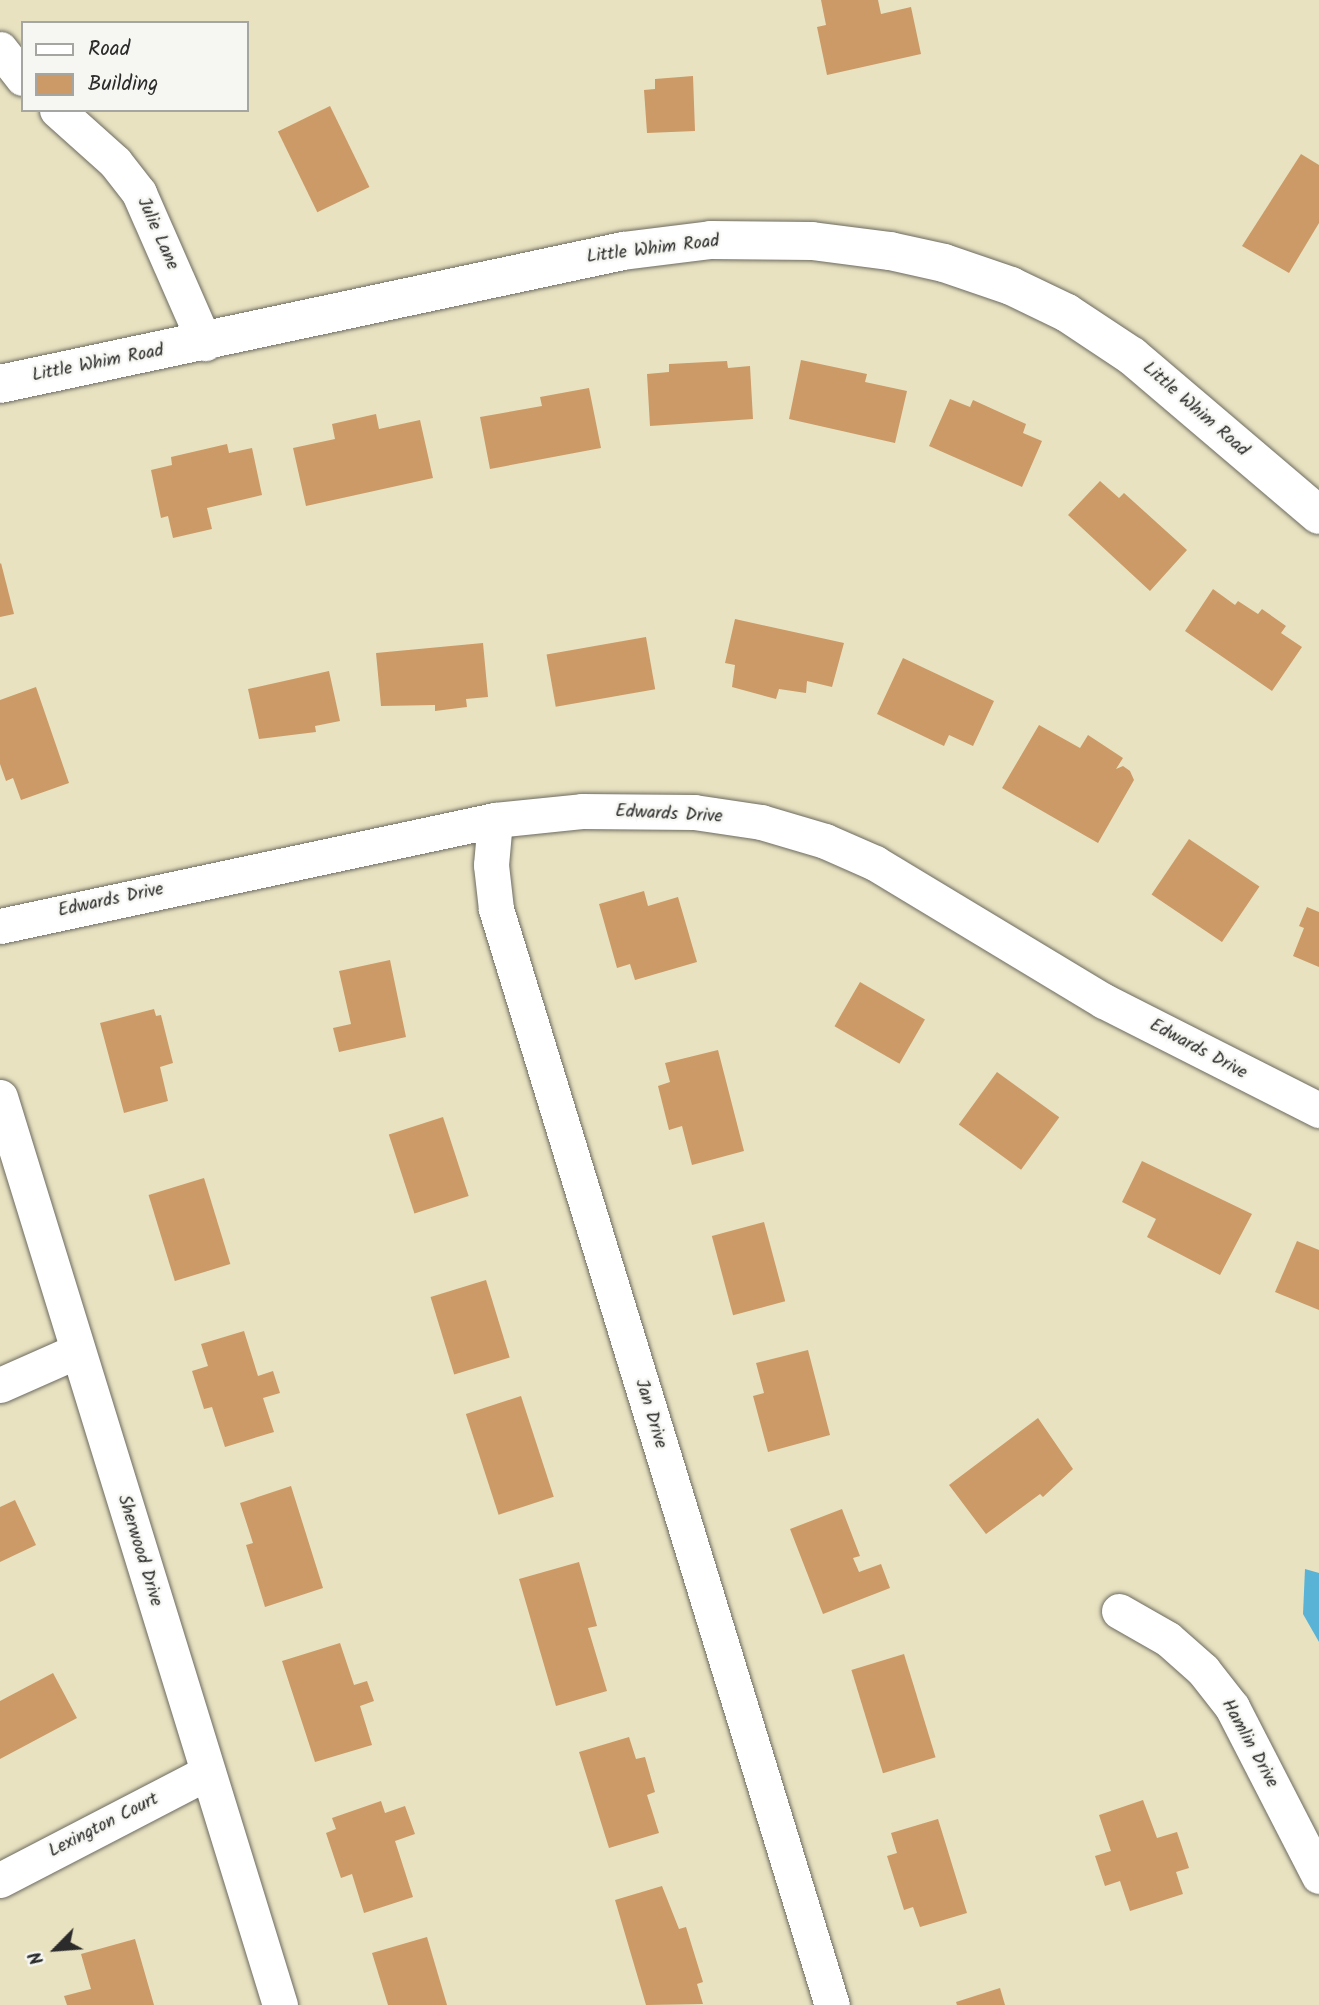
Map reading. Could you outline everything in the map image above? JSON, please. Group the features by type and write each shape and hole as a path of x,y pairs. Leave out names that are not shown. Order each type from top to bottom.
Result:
{"street":[{"path":"0,48 21,75"},
{"name":"Julie Lane","path":"59,112 115,162 139,193 205,342"},
{"name":"Little Whim Road","path":"0,384 623,251 723,240 812,241 890,251 944,263 1011,286 1067,313 1132,356 1319,515"},
{"name":"Edwards Drive","path":"0,926 495,820 582,811 694,812 761,821 825,841 875,863 1104,1001 1319,1110"},
{"name":"Jan Drive","path":"495,820 491,865 496,909 832,2005"},
{"name":"Sherwood Drive","path":"0,1097 280,2005"},
{"path":"0,1385 77,1351"},
{"name":"Hamlin Drive","path":"1119,1611 1168,1639 1203,1670 1232,1707 1319,1876"},
{"name":"Lexington Court","path":"0,1880 208,1772"}],"water":[{"path":"1305,1569 1319,1573 1319,1642 1303,1614"}],"building":[{"path":"821,0 878,0 881,14 911,7 921,54 827,75 817,27 826,25"},
{"path":"693,76 695,131 647,133 644,90 655,89 655,79"},
{"path":"330,106 369,187 317,212 278,131"},
{"path":"1301,154 1319,165 1319,223 1289,273 1242,246"},
{"path":"801,360 867,374 865,382 907,391 895,443 789,419"},
{"path":"727,361 728,368 750,366 753,419 650,426 647,374 669,372 669,364"},
{"path":"589,388 601,448 490,469 480,417 542,406 540,397"},
{"path":"950,399 970,407 973,400 1026,424 1023,433 1042,441 1022,487 929,446"},
{"path":"376,414 379,429 420,420 433,478 306,506 293,448 335,439 332,424"},
{"path":"227,444 229,453 252,448 262,495 207,508 212,529 173,538 168,516 161,518 151,470 172,465 171,457"},
{"path":"1100,481 1119,498 1124,493 1187,550 1150,591 1068,515"},
{"path":"0,564 14,614 0,617"},
{"path":"1213,589 1235,605 1238,601 1258,614 1262,609 1286,626 1281,633 1302,647 1272,691 1185,631"},
{"path":"735,619 844,643 832,687 807,681 806,693 779,689 776,699 732,687 735,665 725,663"},
{"path":"646,637 655,689 556,707 547,655"},
{"path":"483,643 488,697 466,699 467,707 435,711 435,705 381,706 376,653"},
{"path":"903,658 994,701 973,746 949,735 944,746 877,714"},
{"path":"329,671 340,721 315,726 316,732 259,739 248,689"},
{"path":"36,687 69,783 21,800 13,778 6,781 0,764 0,700"},
{"path":"1039,725 1080,748 1088,735 1123,758 1116,769 1123,766 1130,771 1134,780 1098,843 1002,788"},
{"path":"1189,839 1259,887 1222,942 1152,895"},
{"path":"644,891 648,906 678,897 697,962 635,980 630,964 617,968 599,904"},
{"path":"1307,907 1319,912 1319,967 1293,956 1304,928 1299,926"},
{"path":"390,960 406,1037 339,1052 333,1028 351,1024 339,971"},
{"path":"860,982 925,1020 899,1064 835,1026"},
{"path":"154,1009 156,1016 161,1015 173,1063 160,1067 168,1101 124,1113 100,1023"},
{"path":"718,1050 744,1151 692,1165 682,1126 669,1130 658,1086 670,1082 665,1063"},
{"path":"997,1072 1059,1117 1021,1170 959,1125"},
{"path":"443,1117 469,1196 414,1214 389,1135"},
{"path":"1142,1161 1252,1214 1220,1275 1147,1237 1156,1219 1122,1202"},
{"path":"204,1178 230,1264 175,1281 149,1195"},
{"path":"764,1222 785,1301 733,1315 712,1236"},
{"path":"1297,1241 1319,1250 1319,1310 1275,1292"},
{"path":"486,1280 510,1357 454,1374 431,1297"},
{"path":"244,1331 258,1376 273,1371 280,1393 263,1398 274,1432 225,1447 212,1407 204,1409 192,1371 208,1366 201,1344"},
{"path":"808,1350 830,1435 768,1452 753,1396 764,1393 756,1363"},
{"path":"521,1396 554,1497 499,1515 466,1414"},
{"path":"1038,1418 1073,1469 1043,1497 1040,1494 986,1534 949,1485"},
{"path":"291,1486 323,1588 265,1607 246,1545 253,1543 240,1503"},
{"path":"15,1500 36,1545 0,1562 0,1507"},
{"path":"842,1509 860,1556 853,1558 859,1572 881,1564 890,1588 823,1614 790,1529"},
{"path":"579,1562 597,1626 588,1628 607,1691 556,1706 519,1579"},
{"path":"340,1643 354,1685 367,1681 374,1701 360,1706 372,1745 315,1762 282,1661"},
{"path":"904,1654 936,1757 883,1773 851,1670"},
{"path":"53,1673 77,1718 0,1759 0,1701"},
{"path":"629,1737 636,1759 645,1757 655,1792 647,1795 659,1833 609,1848 579,1752"},
{"path":"1143,1800 1157,1838 1177,1832 1189,1868 1176,1872 1183,1894 1130,1911 1120,1881 1105,1886 1095,1856 1111,1851 1099,1815"},
{"path":"381,1801 385,1813 405,1806 415,1834 395,1841 413,1897 364,1913 352,1874 341,1878 326,1833 336,1829 332,1818"},
{"path":"938,1819 967,1913 920,1927 913,1907 904,1910 887,1856 897,1853 891,1833"},
{"path":"662,1886 679,1929 686,1927 703,1982 697,1984 703,2004 646,2005 615,1900"},
{"path":"427,1937 447,2005 388,2005 372,1953"},
{"path":"135,1939 154,2005 67,2005 64,1996 91,1989 81,1954"},
{"path":"1000,1988 1005,2005 957,2005 956,2002"}]}
